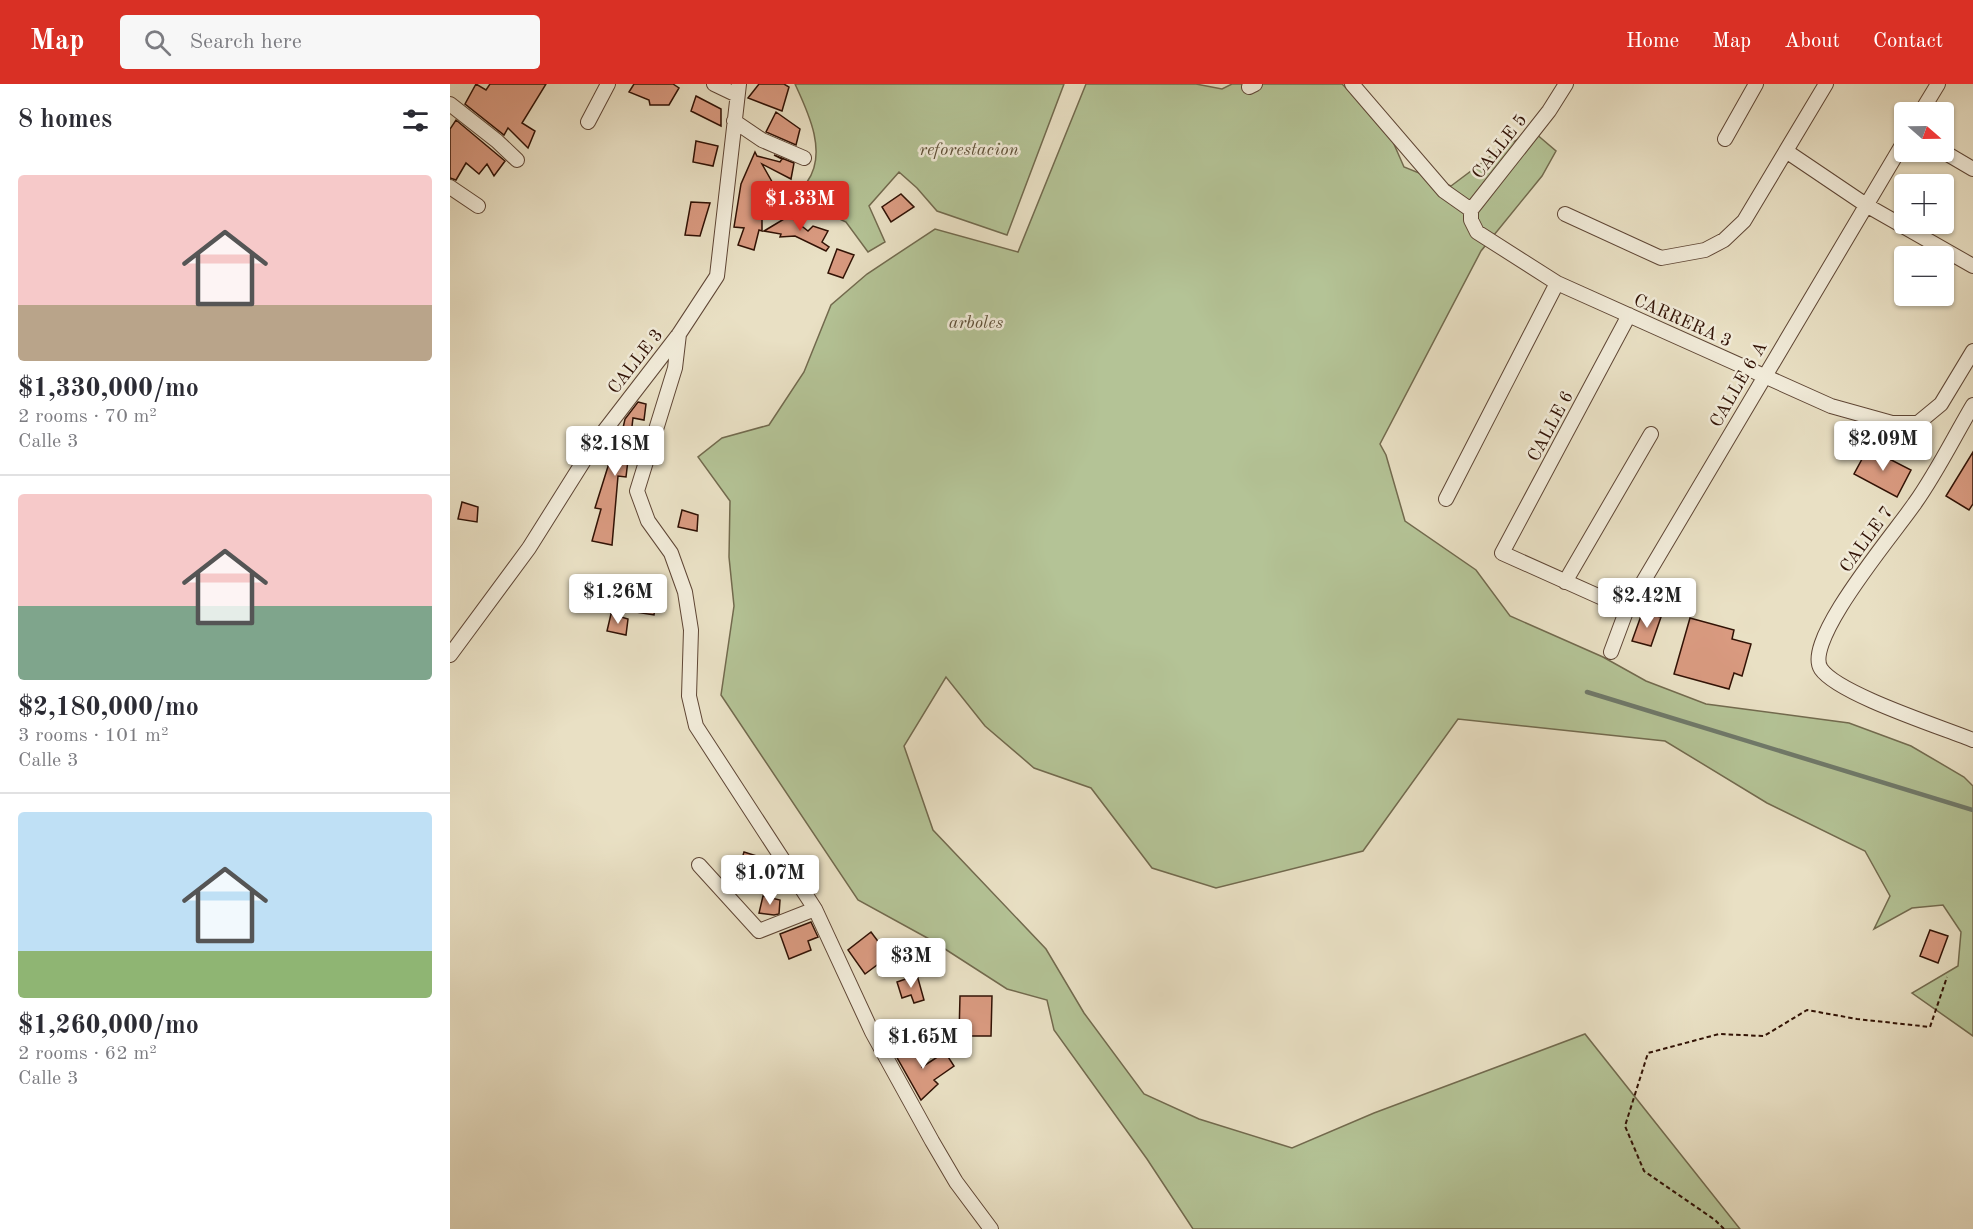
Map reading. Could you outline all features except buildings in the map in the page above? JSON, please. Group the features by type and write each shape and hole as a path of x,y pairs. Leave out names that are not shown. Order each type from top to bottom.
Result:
{"street":[{"path":"588,122 608,84"},
{"path":"714,84 738,90"},
{"path":"1352,84 1444,191 1471,210"},
{"name":"CALLE 5","path":"1471,210 1549,111 1566,84"},
{"path":"1725,139 1756,84"},
{"path":"1564,214 1661,258 1705,250 1724,240 1744,221 1826,84"},
{"path":"1927,102 1938,84"},
{"name":"CALLE 3","path":"450,655 529,548 595,443 679,334 717,276 738,90"},
{"path":"450,104 517,160"},
{"path":"734,121 762,140 804,158"},
{"path":"1786,151 1866,205 1973,266"},
{"name":"CALLE 6 A","path":"1611,652 1627,609 1894,158"},
{"path":"1954,158 1973,169"},
{"path":"450,187 478,206"},
{"name":"CARRERA 3","path":"1471,210 1471,220 1477,232 1557,283 1831,406 1892,423 1918,423 1941,404 1973,351"},
{"path":"1446,499 1557,283"},
{"name":"CALLE 6","path":"1565,582 1502,553 1629,315"},
{"path":"679,334 675,368 637,491 648,521 671,553 686,592 691,630 689,696 696,726 815,909 872,1032 956,1182 991,1229"},
{"name":"CALLE 7","path":"1973,405 1916,502 1839,606 1818,651 1820,667 1833,682 1856,694 1973,740"},
{"path":"1627,609 1565,582 1651,434"},
{"path":"699,866 759,931 815,909"}],"path":[{"path":"1724,1229 1715,1220 1644,1171 1624,1126 1648,1053 1719,1034 1764,1036 1807,1010 1857,1019 1930,1027 1947,978"}],"green space":[{"name":"reforestacion","path":"795,84 1064,84 1007,235 937,211 899,172 869,206 885,242 868,252 846,222 787,194 807,182 816,158 814,133"},
{"name":"arboles","path":"1086,84 1196,84 1222,89 1232,84 1342,84 1386,126 1404,167 1451,186 1507,144 1535,133 1556,151 1542,176 1481,251 1380,444 1386,455 1405,521 1476,570 1510,616 1603,657 1646,681 1706,704 1849,723 1911,746 1964,777 1973,786 1973,1036 1912,993 1958,966 1961,932 1943,905 1912,908 1874,929 1890,896 1865,851 1767,803 1665,741 1458,719 1363,851 1216,888 1152,868 1091,788 1034,768 985,726 946,677 904,746 933,830 1046,949 1084,1013 1144,1094 1199,1119 1292,1148 1374,1113 1585,1034 1740,1229 1193,1229 1147,1159 1054,1030 1047,1000 1007,989 931,940 858,900 721,695 734,606 729,557 730,501 698,457 722,438 769,425 804,372 831,305 867,274 935,229 1018,252"}],"waterway":[{"path":"1587,692 1973,810"}]}
